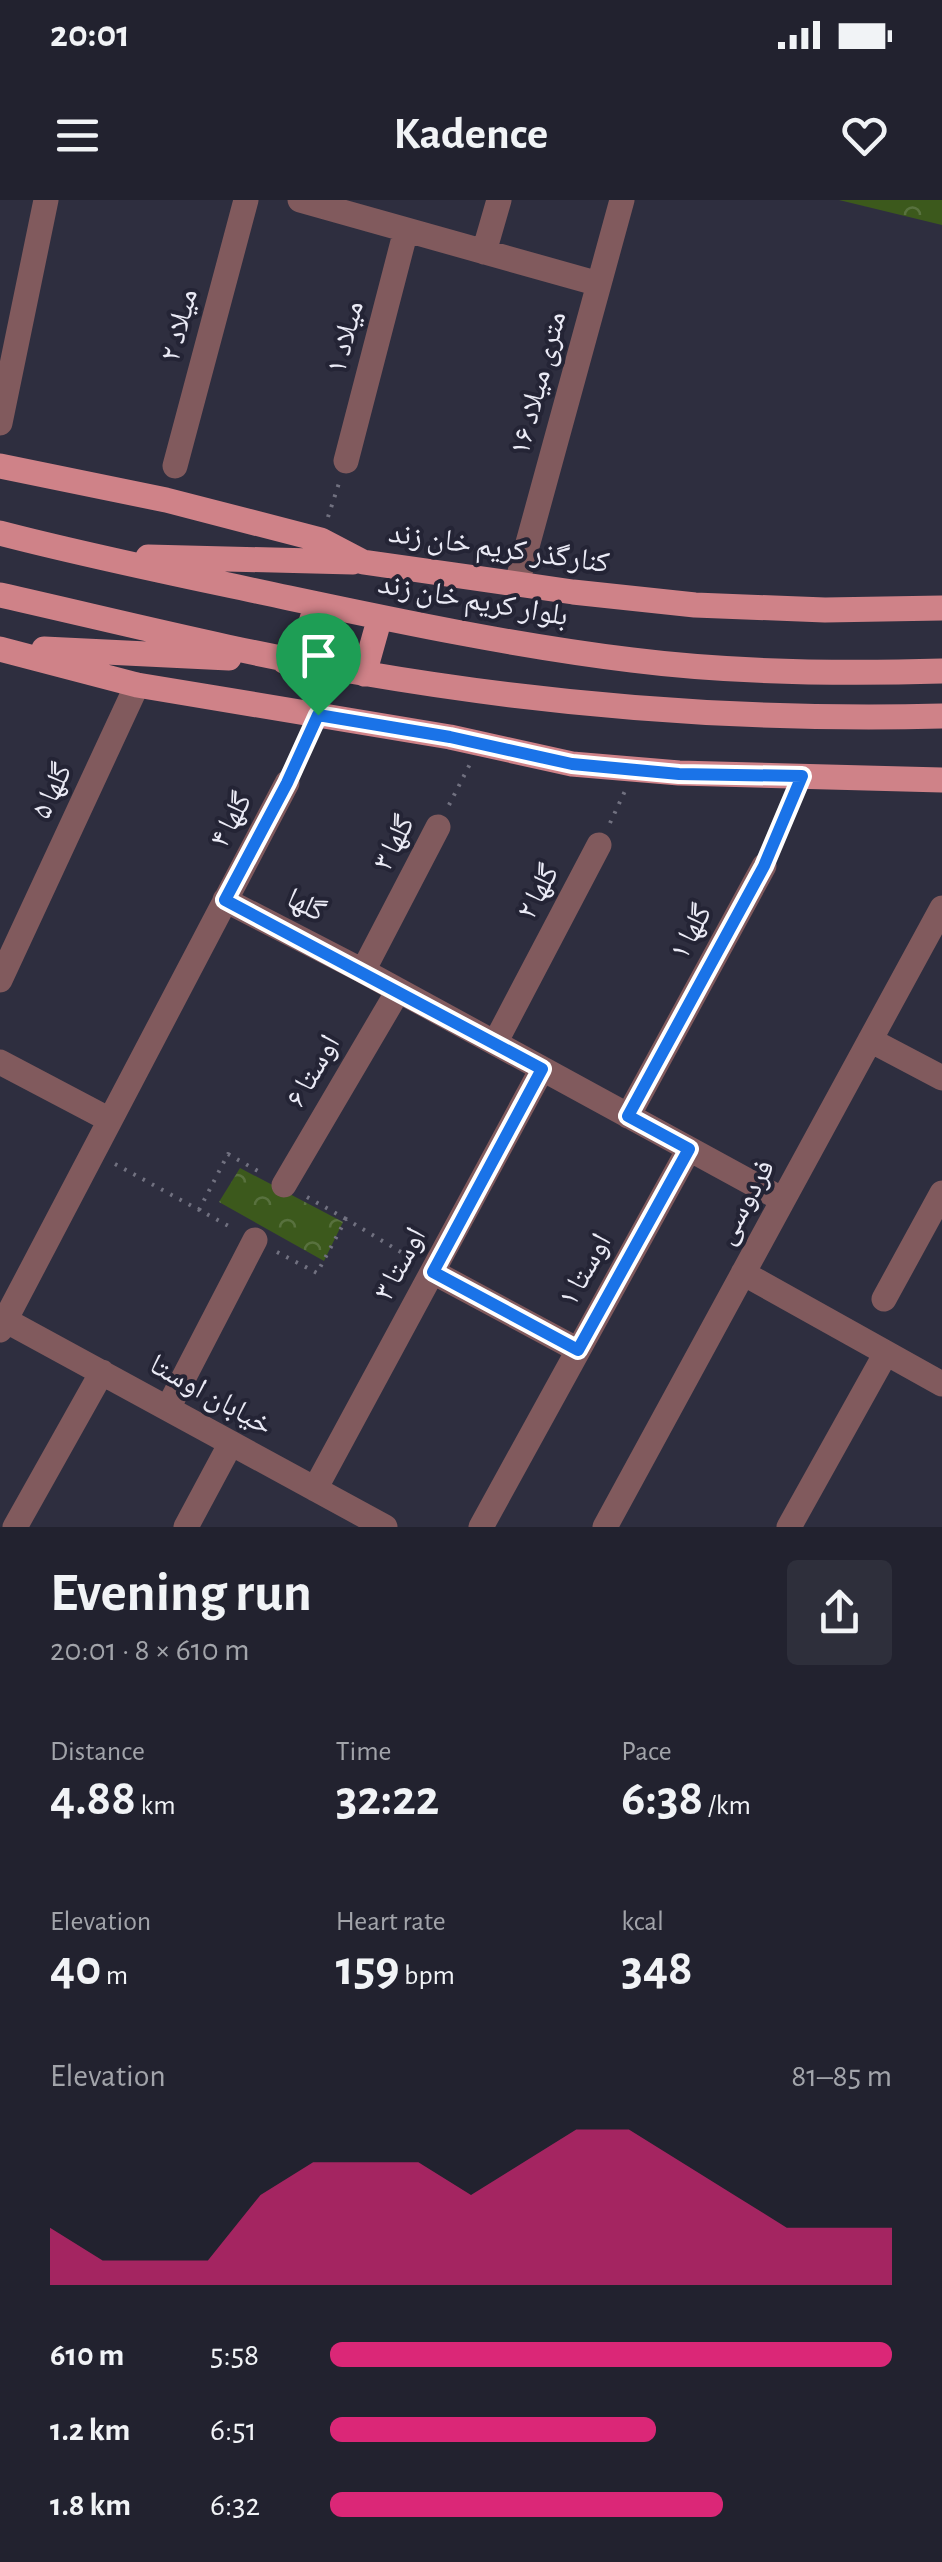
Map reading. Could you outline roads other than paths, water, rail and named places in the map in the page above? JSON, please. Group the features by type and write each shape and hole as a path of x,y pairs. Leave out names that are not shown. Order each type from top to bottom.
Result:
{"main road":[{"name":"کنارگذر کریم خان زند","path":"0,466 166,500 320,540 363,562 695,605 825,610 942,608"},
{"name":"بلوار کریم خان زند","path":"0,533 84,555 380,617 633,660 740,670 854,674 942,671"},
{"path":"84,555 363,562"},
{"path":"0,596 298,662 542,700 756,717 942,716"},
{"path":"298,662 317,604"},
{"path":"364,674 380,617"},
{"path":"0,648 298,662"},
{"path":"0,648 138,684 572,764 636,770 942,780"}],"street":[{"path":"0,423 46,200"},
{"name":"میلاد ۲","path":"176,466 246,200"},
{"path":"300,200 328,204 599,284"},
{"path":"484,252 499,200"},
{"name":"۱۶ متری میلاد","path":"517,584 622,200"},
{"name":"میلاد ۱","path":"346,461 406,230"},
{"name":"گلها ۵","path":"0,980 138,684"},
{"name":"گلها ۴","path":"225,900 287,783"},
{"name":"گلها ۳","path":"363,972 438,827"},
{"name":"گلها ۲","path":"495,1043 599,845"},
{"name":"گلها ۱","path":"628,1116 764,866"},
{"path":"3,1325 225,900"},
{"name":"گلها","path":"225,900 783,1200"},
{"name":"فردوسی","path":"605,1527 942,908"},
{"name":"اوستا ۶","path":"284,1185 398,991"},
{"path":"870,1040 942,1078"},
{"path":"0,1062 110,1120"},
{"name":"اوستا ۳","path":"315,1489 542,1069"},
{"name":"اوستا ۱","path":"481,1527 689,1149"},
{"path":"884,1299 942,1193"},
{"path":"168,1408 254,1240"},
{"path":"433,1272 578,1350"},
{"path":"744,1273 942,1384"},
{"name":"خیابان اوستا","path":"3,1325 102,1372 374,1524"},
{"path":"789,1527 886,1352"},
{"path":"15,1527 102,1372"},
{"path":"186,1527 231,1442"}]}
